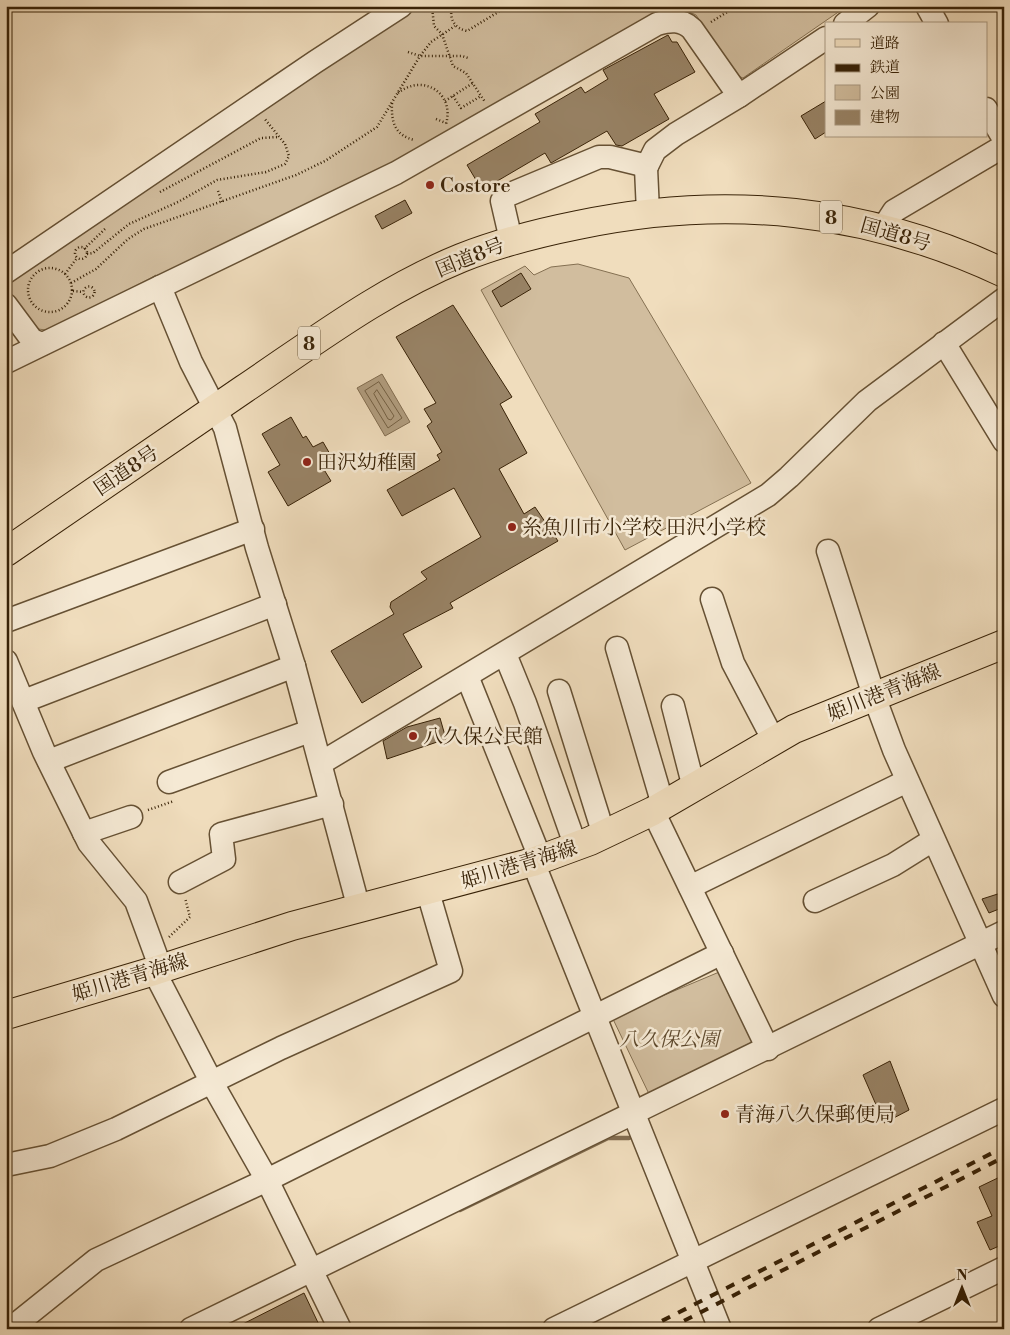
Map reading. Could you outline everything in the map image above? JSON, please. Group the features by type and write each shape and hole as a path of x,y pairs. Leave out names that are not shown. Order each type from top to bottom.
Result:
{"main road":[{"name":"国道8号","path":"6,552 298,350 381,298 460,259 511,240 648,212 767,210 828,216 883,228 937,245 1004,273"},
{"name":"姫川港青海線","path":"6,1015 156,963 428,892 537,861 576,847 658,808 794,729 1004,644"}],"street":[{"path":"6,272 401,6"},
{"path":"848,22 868,6"},
{"path":"927,6 936,22"},
{"path":"6,362 396,173 657,24 676,21 687,24 739,96"},
{"path":"648,212 647,166 649,159 663,142 739,96 825,39"},
{"path":"988,112 1004,139"},
{"path":"883,228 894,211 1004,146"},
{"path":"511,240 502,201 508,195 598,157 610,157 647,166"},
{"path":"160,287 192,362 225,428 294,666 359,909"},
{"path":"321,763 768,495 867,401 1004,299"},
{"path":"6,305 32,340 42,344"},
{"path":"944,343 1004,441"},
{"path":"6,621 253,529"},
{"path":"828,551 874,696 907,781 978,944 1004,996"},
{"path":"712,599 733,663 774,741"},
{"path":"24,701 275,604"},
{"path":"617,648 658,808 690,887 768,1049"},
{"path":"505,654 525,703 576,847"},
{"path":"6,662 49,761 89,843 136,901 156,963 212,1083 267,1180 340,1329"},
{"path":"49,761 294,666"},
{"path":"467,676 632,1113 694,1260 720,1329"},
{"path":"559,691 604,835"},
{"path":"673,706 694,788"},
{"path":"169,782 310,731"},
{"path":"690,887 907,781"},
{"path":"180,882 224,859 220,834 332,804"},
{"path":"84,833 130,817"},
{"path":"815,901 893,865 933,840"},
{"path":"6,1165 50,1156 116,1129 281,1048 451,971 428,892"},
{"path":"192,1329 1004,932"},
{"path":"10,1329 96,1260 267,1180 722,953"},
{"path":"554,1329 1004,1109"},
{"path":"879,1329 1004,1268"}],"path":[{"path":"432,6 434,26 442,34 453,66 466,73 488,108"},
{"path":"452,6 451,19 456,26 467,31 474,29 508,6"},
{"path":"710,23 737,6"},
{"path":"71,283 96,269 128,239 144,229 296,175 325,161 381,124 420,56 431,42 456,26"},
{"path":"408,52 420,56 462,56 468,58"},
{"path":"445,101 473,83"},
{"path":"396,96 408,86 424,84 439,92 445,101 448,114 443,129"},
{"path":"453,96 461,108 482,96"},
{"path":"392,102 392,119 399,133 406,138 421,141"},
{"path":"77,258 82,259 87,254 93,253 129,224 178,202 217,180 266,172 285,164 289,156 286,144 254,105"},
{"path":"436,119 445,122"},
{"path":"157,193 261,138 279,137"},
{"path":"218,191 222,202"},
{"path":"65,274 77,258 77,249 84,249 110,224"},
{"path":"84,249 87,254"},
{"path":"50,268 65,274 71,283 73,291 67,305 53,313 38,310 28,298 28,283 37,272 50,268"},
{"path":"73,291 83,292 89,297 95,293 94,289 89,286 83,292"},
{"path":"130,817 177,800 169,782"},
{"path":"156,963 190,917 180,882"}],"green space":[{"path":"411,6 847,6 743,78 738,76 696,15 679,7 659,10 506,98 458,131 160,279 156,275 46,330 38,329 30,320 6,334 6,277"},
{"path":"578,264 629,278 751,483 625,550 481,290 525,266 534,275 551,267"},
{"name":"八久保公園","path":"724,970 759,1046 649,1094 612,1017"}],"water":[{"path":"382,374 410,422 385,436 357,388"}],"building":[{"path":"668,35 672,42 677,42 695,72 654,94 669,119 622,146 616,145 607,131 551,163 545,153 482,190 467,165 540,122 535,114 581,87 585,93 608,79 603,70"},
{"path":"825,102 825,133 815,139 801,116"},
{"path":"405,200 412,213 382,229 375,216"},
{"path":"521,273 531,289 501,307 492,291"},
{"path":"453,305 512,397 500,404 527,453 499,469 524,514 535,507 558,541 450,603 453,608 403,634 422,667 362,703 331,651 394,614 390,607 391,602 427,579 421,572 481,537 454,488 402,516 387,490 440,460 437,455 442,452 427,426 432,422 424,409 436,403 396,337"},
{"name":"田沢幼稚園","path":"291,417 303,438 306,436 313,447 323,442 334,461 323,468 331,481 288,506 268,472 280,465 262,434"},
{"name":"八久保公民館","path":"440,718 446,739 387,759 383,741 407,727"},
{"path":"1004,892 1004,907 989,913 982,899"},
{"path":"890,1061 909,1110 884,1123 863,1075"},
{"path":"1004,1175 1004,1244 990,1250 977,1222 992,1216 979,1187"},
{"path":"304,1293 321,1329 233,1329"}],"waterway":[{"path":"460,1210 608,1138 629,1138"}],"railway":[{"path":"646,1329 1004,1147"},
{"path":"668,1329 1004,1157"}],"place":[{"name":"Costore","path":"430,185"},
{"name":"田沢幼稚園","path":"307,462"},
{"name":"糸魚川市小学校 田沢小学校","path":"512,527"},
{"name":"八久保公民館","path":"413,736"},
{"name":"青海八久保郵便局","path":"725,1114"}]}
